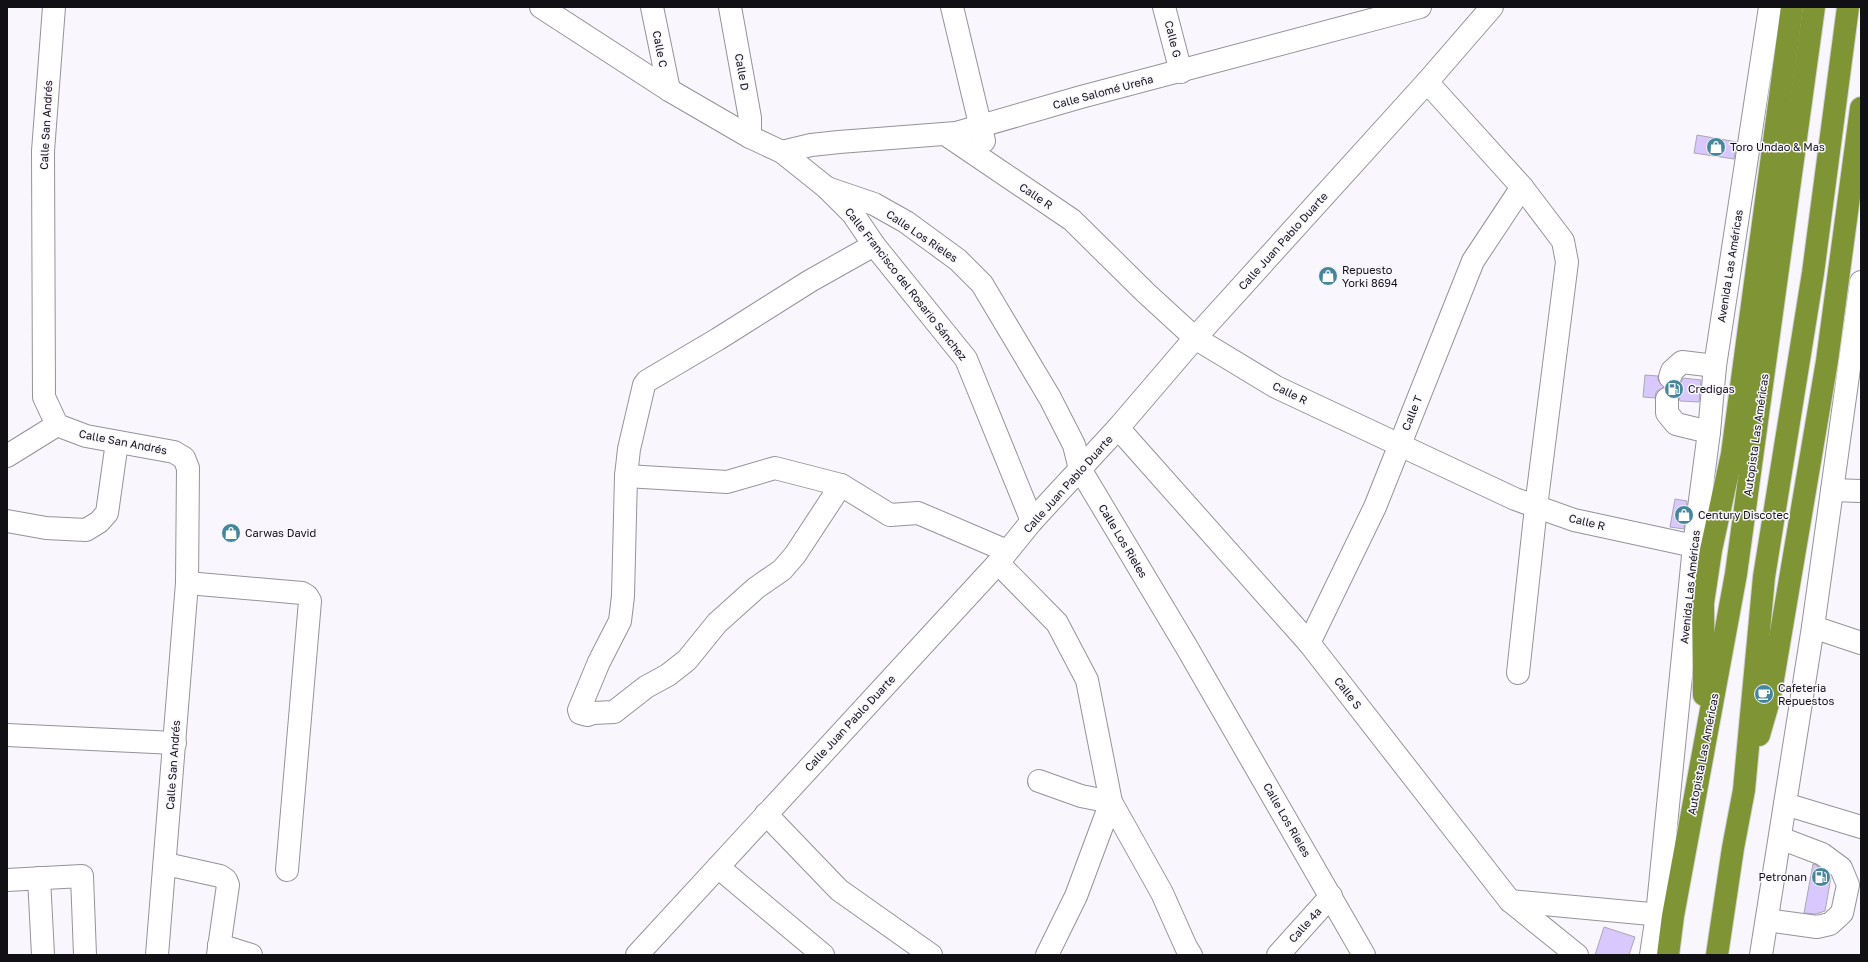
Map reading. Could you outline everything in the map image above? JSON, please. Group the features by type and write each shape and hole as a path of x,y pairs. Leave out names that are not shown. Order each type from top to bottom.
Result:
{"highway":[{"path":"1706,736 1703,683 1703,603 1711,550 1732,454 1792,7"},
{"name":"Autopista Las Américas","path":"1668,955 1665,916 1706,736 1736,574 1814,7"},
{"path":"1744,790 1764,577 1813,273 1848,7"},
{"path":"1717,955 1733,848 1744,790 1770,697 1792,570 1826,361 1861,108"}],"street":[{"name":"Calle San Andrés","path":"54,7 44,151 44,397 57,425 86,436 174,452 184,458 188,468 187,583 166,864 157,955"},
{"name":"Calle Francisco del Rosario Sánchez","path":"541,7 668,90 750,137 782,152 827,188 853,214 874,245 966,359 1032,521"},
{"name":"Calle C","path":"652,7 668,90"},
{"name":"Calle D","path":"730,7 750,118 750,137"},
{"path":"952,7 988,164"},
{"name":"Calle G","path":"1164,7 1181,72"},
{"name":"Calle Juan Pablo Duarte","path":"638,955 1003,557 1032,521 1118,428 1195,338 1427,82 1492,7"},
{"name":"Avenida Las Américas","path":"1651,955 1665,916 1694,546 1709,432 1715,366 1770,7"},
{"name":"Calle Salomé Ureña","path":"782,152 812,145 839,142 956,134 1081,97 1181,72 1416,8"},
{"path":"1427,82 1522,187 1563,241 1567,262 1536,507 1518,673"},
{"name":"Calle R","path":"945,134 1072,220 1146,293 1195,338 1276,387 1515,499 1536,507 1574,520 1694,546"},
{"name":"Calle T","path":"1309,643 1375,507 1473,261 1522,187"},
{"name":"Calle Los Rieles","path":"827,188 874,204 906,222 958,260 982,284 1050,398 1074,445 1080,469 1186,646 1364,955"},
{"path":"841,485 791,560 782,570 756,588 734,607 718,623 687,660 668,675 646,687 614,712 593,713 587,716 580,713 579,710 599,662 620,621 623,596 626,476 629,449 641,393 647,381 718,339 810,281 874,245"},
{"path":"1761,955 1857,336 1861,282"},
{"path":"1670,377 1672,371 1682,362 1715,366"},
{"path":"1667,399 1667,413 1676,424 1709,432"},
{"path":"7,456 57,425"},
{"name":"Calle S","path":"1118,428 1309,643 1510,901 1577,955"},
{"path":"7,521 46,528 86,530 99,522 107,513 116,442"},
{"path":"626,476 726,482 775,468 841,485 890,515 918,513 1003,557 1057,623 1087,680 1111,802 1162,893 1191,955"},
{"path":"1832,490 1861,491"},
{"path":"187,583 302,593 307,596 310,601 287,870"},
{"path":"1813,627 1861,643"},
{"path":"7,735 175,743"},
{"path":"1039,781 1081,796 1111,802"},
{"path":"1047,955 1076,896 1111,802"},
{"path":"1785,804 1861,827"},
{"path":"766,814 839,890 930,955"},
{"path":"1767,920 1818,927 1830,924 1842,913 1848,885 1840,868 1822,854 1780,838"},
{"path":"166,864 220,876 226,880 228,885 218,950 251,955"},
{"path":"718,867 823,955"},
{"path":"7,880 82,876 86,955"},
{"path":"39,878 43,955"},
{"name":"Calle 4a","path":"1278,955 1331,896"},
{"path":"1510,901 1665,916"}],"building":[{"name":"Toro Undao & Mas","path":"1697,135 1737,142 1734,159 1694,153"},
{"path":"1645,375 1658,376 1658,380 1664,387 1656,392 1655,398 1643,397"},
{"path":"1683,378 1701,380 1699,402 1680,401 1678,393 1674,389 1679,386"},
{"path":"1675,499 1687,501 1684,529 1670,527"},
{"path":"1813,864 1831,877 1825,911 1816,914 1804,913"},
{"path":"1604,927 1635,937 1629,955 1595,955"}],"place":[{"name":"Toro Undao & Mas","path":"1716,147"},
{"name":"Repuesto Yorki 8694","path":"1328,276"},
{"name":"Credigas","path":"1674,389"},
{"name":"Century Discotec","path":"1684,515"},
{"name":"Carwas David","path":"231,533"},
{"name":"Cafeteria Repuestos","path":"1764,694"},
{"name":"Petronan","path":"1821,877"}]}
